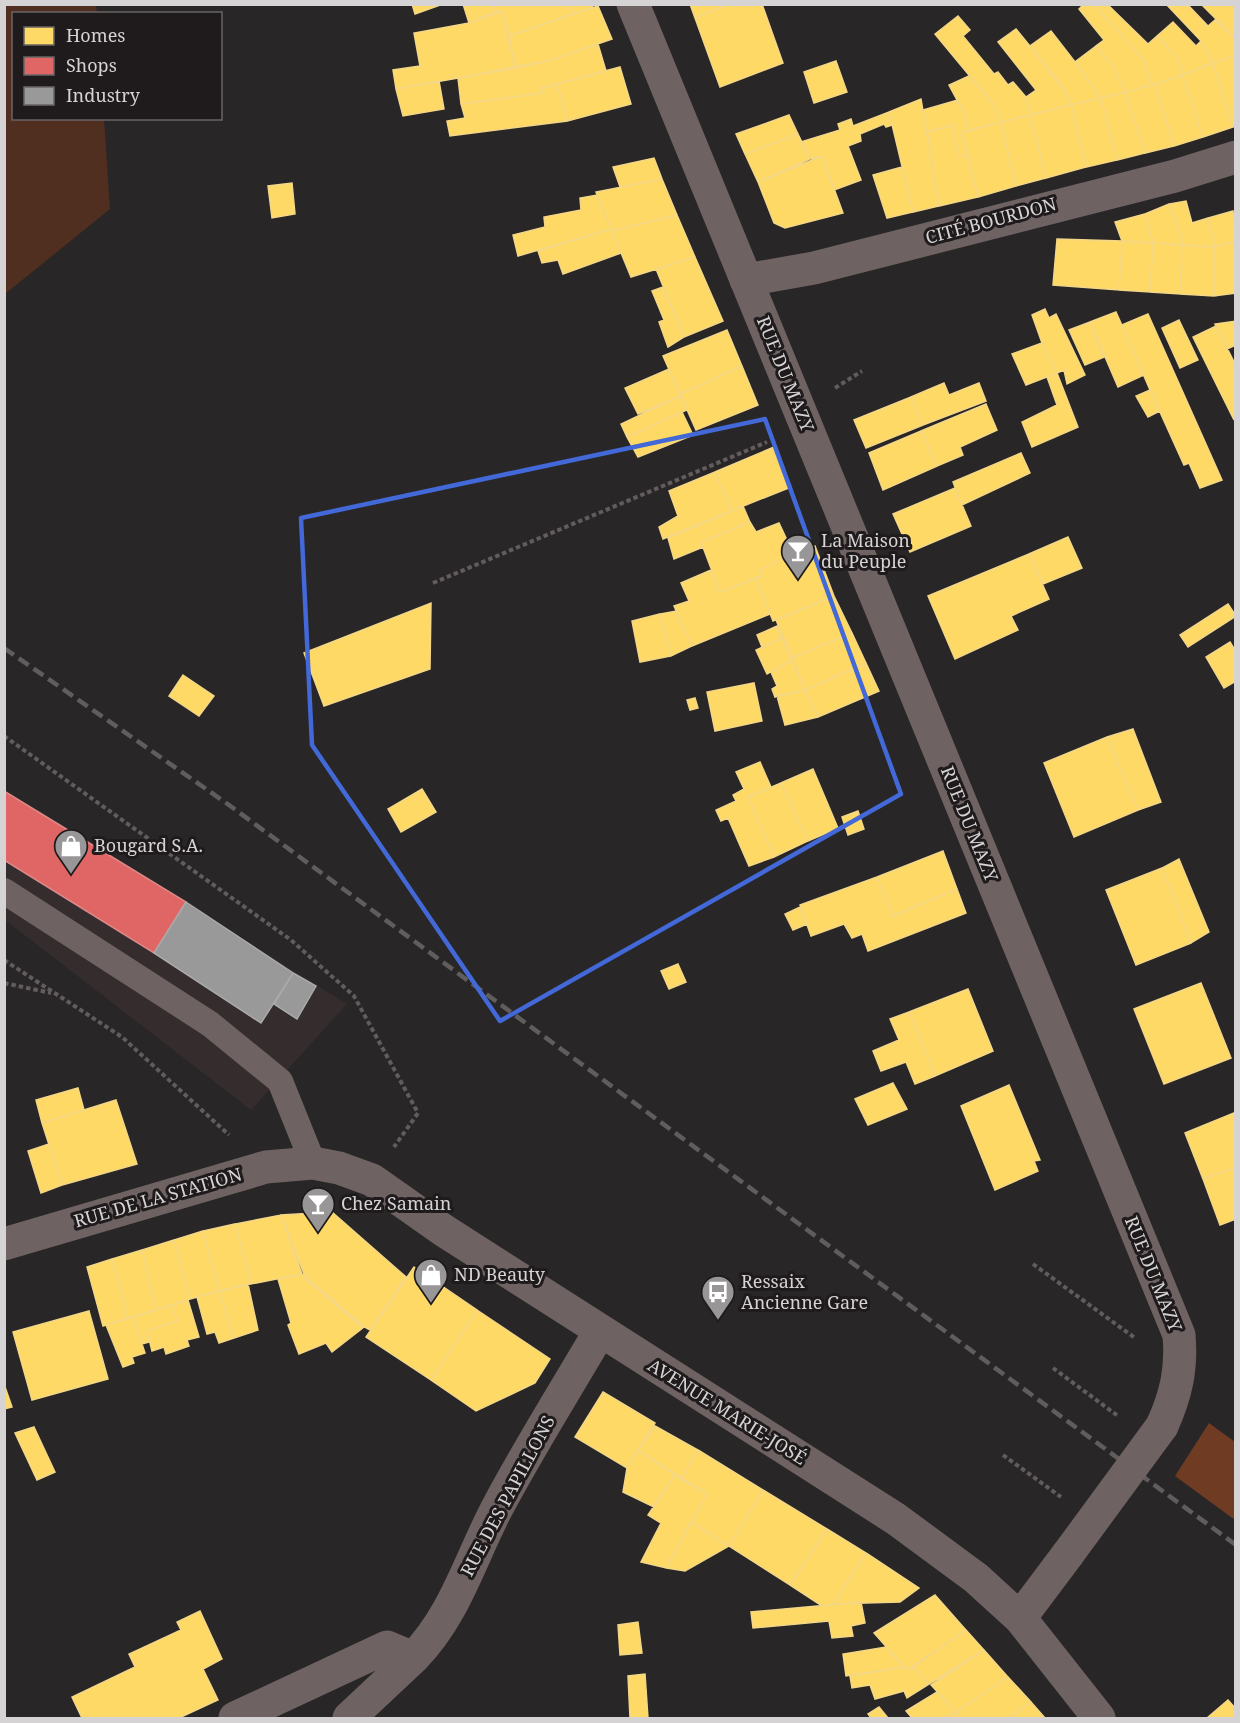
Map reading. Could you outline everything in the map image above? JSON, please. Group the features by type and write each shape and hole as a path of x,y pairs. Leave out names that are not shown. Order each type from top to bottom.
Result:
{"street":[{"name":"RUE DU MAZY","path":"633,4 1179,1335 1181,1361 1178,1386 1162,1426 1020,1618"},
{"name":"CITÉ BOURDON","path":"746,280 814,268 1175,176 1236,157"},
{"name":"AVENUE MARIE-JOSÉ","path":"313,1163 339,1168 372,1180 443,1230 896,1518 976,1578 1020,1618 1099,1719"},
{"name":"RUE DE LA STATION","path":"4,1244 266,1167 313,1163"},
{"name":"RUE DES PAPILLONS","path":"349,1719 413,1658 442,1623 496,1511 600,1331"},
{"path":"235,1719 387,1647 413,1658"}],"lane":[{"path":"4,891 210,1024 280,1081 313,1163"}],"path":[{"path":"434,583 806,426"},
{"path":"4,736 291,940 354,996 418,1113 372,1180"},
{"path":"4,960 122,1037 266,1167"},
{"path":"4,982 54,994"},
{"path":"1033,1264 1140,1342 1181,1361"},
{"path":"1053,1368 1121,1419 1128,1410"},
{"path":"1004,1455 1063,1498 1057,1506"}],"highlighted area":[{"path":"765,419 901,794 500,1021 312,745 301,518"}],"shaded area":[{"path":"5,4 96,5 97,12 12,12 12,120 104,120 110,209 5,294"},
{"path":"4,790 347,1004 251,1110 5,920"},
{"path":"1209,1423 1235,1442 1235,1520 1175,1476"}],"building: Homes":[{"path":"412,4 443,4 415,14"},
{"path":"463,4 494,4 496,12 469,23"},
{"path":"494,4 569,4 573,14 509,36 502,11 496,12"},
{"path":"569,4 592,4 593,8 573,14"},
{"path":"690,4 728,4 695,18"},
{"path":"728,4 762,4 783,63 720,87 695,18"},
{"path":"1084,4 1094,4 1144,61 1152,85 1125,92 1114,68 1096,46 1104,40 1079,9"},
{"path":"1094,4 1107,4 1148,44 1157,36 1178,59 1182,75 1152,85 1144,61"},
{"path":"1166,4 1187,4 1208,26 1215,20 1236,39 1236,55 1213,63 1201,41"},
{"path":"1201,4 1233,4 1236,7 1236,39"},
{"path":"598,6 612,39 551,60 515,68 509,36"},
{"path":"502,11 515,68 396,89 393,70 420,66 414,33 469,23"},
{"path":"958,16 970,30 963,36 994,74 998,72 1008,85 1013,82 1026,97 1030,115 1001,122 993,104 935,34"},
{"path":"1173,22 1196,46 1201,41 1213,63 1182,75 1178,59 1157,36"},
{"path":"1016,29 1056,78 1071,105 1030,115 1026,97 1036,90 998,42"},
{"path":"1051,31 1101,98 1071,105 1066,93 1030,46"},
{"path":"598,44 606,71 541,88 544,93 461,104 458,78 551,60"},
{"path":"1096,46 1114,68 1125,92 1101,98 1075,62"},
{"path":"1236,55 1236,126 1233,127 1213,63"},
{"path":"836,61 847,92 814,103 804,72"},
{"path":"1213,63 1233,127 1203,137 1182,75"},
{"path":"620,67 631,104 567,121 557,84"},
{"path":"1182,75 1203,137 1174,146 1155,84"},
{"path":"969,76 993,104 1001,122 968,131 964,113 949,85"},
{"path":"439,81 444,109 403,116 396,89"},
{"path":"557,84 567,121 450,136 447,121 465,118 461,104 544,93 541,88"},
{"path":"1155,84 1174,146 1145,153 1125,92"},
{"path":"1125,92 1145,153 1117,160 1101,98"},
{"path":"1101,98 1117,160 1086,167 1071,105"},
{"path":"921,99 939,206 913,212 889,112"},
{"path":"958,100 968,131 962,132 967,154 958,157 953,125 927,132 923,110"},
{"path":"1071,105 1086,167 1046,178 1030,115"},
{"path":"889,112 892,125 886,127 884,124 860,134 861,141 848,146 861,180 834,190 822,156 810,159 801,142 840,130 838,124 851,119 853,126"},
{"path":"789,115 798,134 745,154 736,134"},
{"path":"1030,115 1046,178 1016,186 1001,122"},
{"path":"1001,122 1016,186 978,197 962,132"},
{"path":"953,125 958,157 967,154 978,197 939,206 927,132"},
{"path":"798,134 810,159 758,182 745,154"},
{"path":"822,156 843,213 785,228 774,223 758,182"},
{"path":"654,158 662,179 620,187 613,167"},
{"path":"902,167 913,212 887,218 873,175"},
{"path":"662,179 677,215 612,231 596,192"},
{"path":"292,183 295,214 272,218 268,186"},
{"path":"597,195 611,229 518,256 513,235 545,227 544,217 581,210 580,198"},
{"path":"1186,201 1192,223 1208,218 1215,247 1184,245 1169,204"},
{"path":"1169,204 1184,245 1153,243 1145,214"},
{"path":"1233,211 1236,241 1215,247 1208,218"},
{"path":"1145,214 1153,243 1122,241 1115,222"},
{"path":"677,215 695,257 631,277 612,231"},
{"path":"611,229 621,253 563,274 558,260 542,263 538,251"},
{"path":"1057,239 1122,241 1119,290 1053,285"},
{"path":"1122,241 1153,243 1150,292 1119,290"},
{"path":"1236,241 1236,293 1214,296 1215,247"},
{"path":"1153,243 1182,245 1180,294 1150,292"},
{"path":"1182,245 1215,247 1214,296 1180,294"},
{"path":"695,257 723,321 684,337 656,269"},
{"path":"663,287 684,337 668,347 659,322 664,320 652,291"},
{"path":"1045,309 1049,318 1056,314 1085,375 1067,384 1064,370 1057,373 1042,343 1032,315"},
{"path":"1116,312 1144,375 1118,387 1090,322"},
{"path":"1148,314 1222,480 1200,488 1189,463 1184,465 1150,390 1122,325"},
{"path":"1179,320 1198,360 1180,368 1162,328"},
{"path":"1236,321 1236,345 1227,349 1215,324"},
{"path":"1090,322 1104,357 1085,365 1069,330"},
{"path":"1216,326 1236,366 1234,420 1193,337"},
{"path":"727,330 742,366 680,394 663,356"},
{"path":"1042,343 1057,373 1026,385 1012,354"},
{"path":"742,366 758,405 696,430 680,394"},
{"path":"669,369 680,396 638,414 625,388"},
{"path":"1057,373 1078,427 1032,447 1022,422 1057,405 1047,377"},
{"path":"944,383 949,395 979,383 986,401 923,425 911,397"},
{"path":"1150,390 1160,411 1148,417 1136,396"},
{"path":"680,396 687,410 627,437 621,424"},
{"path":"911,397 923,425 866,448 854,420"},
{"path":"986,404 997,430 960,447 963,455 937,466 921,431"},
{"path":"682,412 693,435 638,457 627,437"},
{"path":"921,431 937,466 883,490 869,453"},
{"path":"774,447 791,487 731,511 715,472"},
{"path":"1021,453 1030,473 962,505 953,482"},
{"path":"715,472 731,511 663,539 659,527 678,516 669,491"},
{"path":"955,488 971,526 910,552 893,514"},
{"path":"743,506 750,522 701,542 703,547 674,559 668,538"},
{"path":"750,522 756,532 779,523 793,553 760,570 762,576 720,592 701,542"},
{"path":"1068,537 1082,568 1043,584 1029,554"},
{"path":"815,546 834,596 773,621 756,578 762,576 760,570 793,553"},
{"path":"1029,554 1049,599 1011,616 1018,630 955,659 928,596"},
{"path":"711,570 720,592 756,578 770,614 692,646 674,606 689,601 681,583"},
{"path":"834,596 852,633 792,658 776,620"},
{"path":"431,603 430,669 324,706 304,653"},
{"path":"1228,604 1236,616 1188,647 1180,635"},
{"path":"676,611 692,646 671,656 660,614"},
{"path":"660,614 671,656 640,662 632,621"},
{"path":"777,626 782,638 762,647 757,635"},
{"path":"852,633 866,663 805,690 792,658"},
{"path":"782,638 792,660 767,674 756,650"},
{"path":"1230,642 1236,652 1236,681 1224,688 1206,657"},
{"path":"792,660 805,690 775,697 772,689 777,686 771,672"},
{"path":"866,663 879,691 818,717 805,690"},
{"path":"183,675 214,696 199,716 169,696"},
{"path":"754,683 762,721 715,731 707,692"},
{"path":"805,690 818,717 785,725 777,696"},
{"path":"695,698 698,708 690,710 687,700"},
{"path":"1133,729 1161,802 1138,810 1107,737"},
{"path":"1107,737 1138,810 1074,837 1044,763"},
{"path":"760,762 771,787 748,797 774,857 749,866 728,818 721,821 716,810 736,801 733,795 744,789 736,772"},
{"path":"813,769 838,828 808,841 781,783"},
{"path":"781,783 808,841 774,857 748,797"},
{"path":"422,789 436,812 401,832 388,809"},
{"path":"858,811 864,829 848,835 842,817"},
{"path":"943,851 957,889 893,916 877,877"},
{"path":"1179,859 1209,932 1191,943 1162,868"},
{"path":"1162,868 1191,943 1136,965 1106,890"},
{"path":"877,877 893,916 957,889 966,913 868,951 862,934 852,938 844,924 811,936 800,905"},
{"path":"800,907 807,924 793,930 785,914"},
{"path":"678,964 686,982 669,989 661,971"},
{"path":"1201,983 1231,1058 1164,1084 1134,1009"},
{"path":"968,989 993,1051 935,1076 909,1012"},
{"path":"909,1012 935,1076 915,1084 906,1062 881,1071 873,1051 899,1040 890,1019"},
{"path":"893,1083 907,1109 868,1125 855,1099"},
{"path":"1009,1085 1040,1160 1034,1161 1038,1171 995,1190 961,1106"},
{"path":"78,1088 84,1110 42,1123 36,1100"},
{"path":"116,1100 137,1164 62,1185 42,1123"},
{"path":"1236,1112 1236,1167 1203,1179 1185,1133"},
{"path":"49,1144 62,1185 41,1193 28,1151"},
{"path":"1236,1167 1236,1219 1220,1225 1203,1179"},
{"path":"332,1212 406,1277 370,1330 357,1323 306,1279 281,1215"},
{"path":"281,1215 302,1274 251,1284 235,1224"},
{"path":"235,1224 251,1284 219,1291 203,1231"},
{"path":"203,1231 219,1291 190,1299 174,1240"},
{"path":"174,1240 190,1299 156,1310 142,1250"},
{"path":"142,1250 156,1310 128,1318 112,1259"},
{"path":"112,1259 128,1318 103,1326 87,1267"},
{"path":"414,1267 477,1310 431,1380 366,1337"},
{"path":"302,1274 364,1327 332,1352 326,1343 299,1354 288,1325 291,1323 278,1279"},
{"path":"248,1284 258,1330 234,1338 219,1291"},
{"path":"219,1291 234,1338 219,1343 215,1332 207,1334 197,1297"},
{"path":"188,1300 199,1337 187,1340 189,1346 166,1354 164,1347 152,1351 147,1331 177,1321 172,1305"},
{"path":"172,1305 177,1321 147,1331 149,1342 142,1344 133,1317"},
{"path":"477,1310 550,1359 535,1383 476,1411 431,1380"},
{"path":"89,1311 108,1379 32,1400 13,1332"},
{"path":"133,1317 145,1353 132,1357 134,1363 123,1367 106,1325"},
{"path":"4,1384 12,1407 4,1409"},
{"path":"603,1392 655,1423 627,1468 575,1437"},
{"path":"655,1426 698,1450 681,1479 638,1450"},
{"path":"34,1427 55,1472 37,1480 15,1433"},
{"path":"638,1450 675,1474 654,1507 623,1492 627,1468"},
{"path":"698,1450 763,1490 729,1546 691,1522 707,1494 681,1479"},
{"path":"675,1474 707,1494 666,1568 641,1562 661,1523 648,1515"},
{"path":"763,1490 827,1529 790,1585 729,1546"},
{"path":"691,1522 729,1546 685,1571 666,1568"},
{"path":"827,1529 866,1553 833,1604 822,1606 790,1585"},
{"path":"866,1553 919,1588 900,1602 833,1604"},
{"path":"935,1595 966,1630 907,1670 874,1633"},
{"path":"861,1602 865,1623 851,1626 853,1636 832,1638 829,1621 753,1628 751,1612"},
{"path":"200,1611 222,1659 203,1669 218,1700 179,1718 82,1718 72,1697 135,1667 129,1654 181,1630 177,1622"},
{"path":"638,1622 642,1653 620,1655 618,1625"},
{"path":"966,1630 984,1650 929,1684 913,1667"},
{"path":"886,1647 904,1667 846,1676 843,1654"},
{"path":"984,1650 1008,1677 956,1712 931,1685"},
{"path":"904,1667 907,1670 913,1667 929,1684 907,1698 904,1691 875,1699 870,1685 852,1688 850,1676"},
{"path":"645,1674 648,1718 630,1718 628,1676"},
{"path":"1008,1677 1031,1702 1008,1718 961,1718 956,1712"},
{"path":"937,1692 956,1712 944,1718 912,1718 906,1711"},
{"path":"1228,1700 1236,1709 1236,1718 1207,1718"},
{"path":"1031,1702 1045,1718 1008,1718"},
{"path":"879,1707 888,1718 871,1718 868,1714"},
{"path":"956,1712 961,1718 944,1718"}],"building: Shops":[{"path":"4,791 186,902 154,953 4,860"}],"building: Industry":[{"path":"186,902 293,973 261,1023 154,953"},
{"path":"293,973 316,986 297,1019 274,1004"}],"railway":[{"path":"4,648 229,805 1236,1545"}],"place":[{"name":"La Maison du Peuple","path":"798,580"},
{"name":"Bougard S.A.","path":"71,875"},
{"name":"Chez Samain","path":"318,1233"},
{"name":"ND Beauty","path":"431,1304"},
{"name":"Ressaix Ancienne Gare","path":"718,1321"}]}
